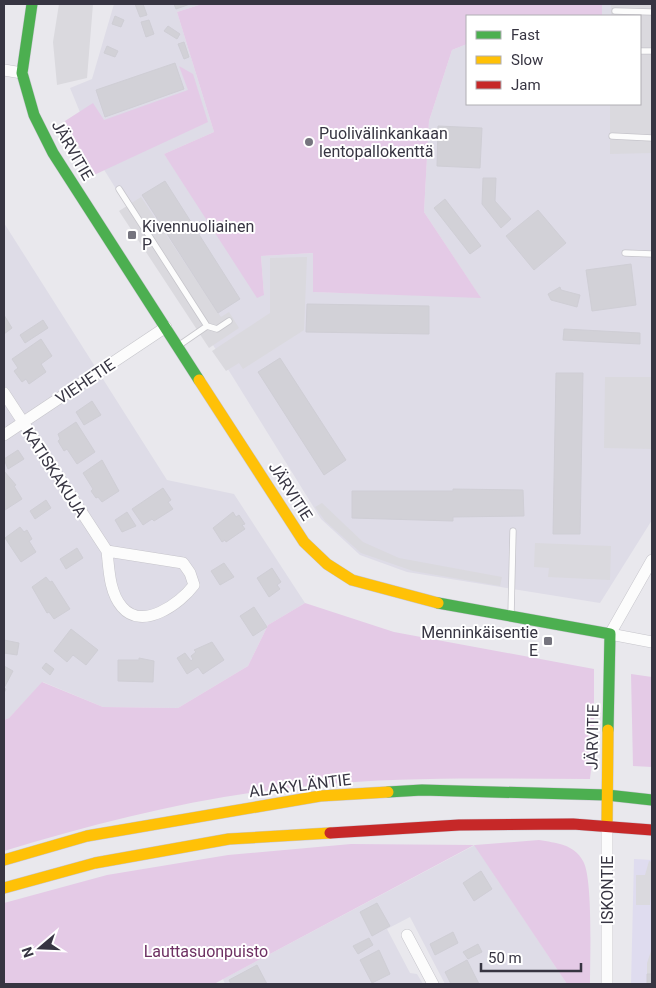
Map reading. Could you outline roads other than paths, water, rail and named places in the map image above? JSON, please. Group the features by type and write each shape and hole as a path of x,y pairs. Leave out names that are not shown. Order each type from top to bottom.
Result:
{"main road":[{"name":"JÄRVITIE","path":"32,4 22,73 34,115 53,153 304,542 328,564 352,580 422,600 610,634 607,826"},
{"name":"ALAKYLÄNTIE","path":"4,860 87,836 320,796 422,790 607,795 652,800"},
{"path":"4,888 95,863 229,839 458,825 573,824 652,830"}],"street":[{"path":"4,70 22,73"},
{"name":"VIEHETIE","path":"4,435 166,327"},
{"name":"KATISKAKUJA","path":"4,393 107,551 114,593 122,607 134,615 149,616 170,608 184,598 194,585 190,573 183,563 107,551"},
{"path":"652,560 610,634 652,642"},
{"name":"ISKONTIE","path":"607,826 607,984"},
{"path":"406,934 433,984"}],"lane":[{"path":"615,11 652,12"},
{"path":"612,136 652,138"},
{"path":"119,189 207,326 217,329 229,321"},
{"path":"626,253 652,254"},
{"path":"178,346 207,326"},
{"path":"511,616 513,599 513,531"}],"place":[{"name":"Puolivälinkankaan lentopallokenttä","path":"309,142"},
{"name":"Kivennuoliainen P","path":"132,235"},
{"name":"Menninkäisentie E","path":"548,641"}],"park label":[{"name":"Lauttasuonpuisto","path":"206,951"}]}
